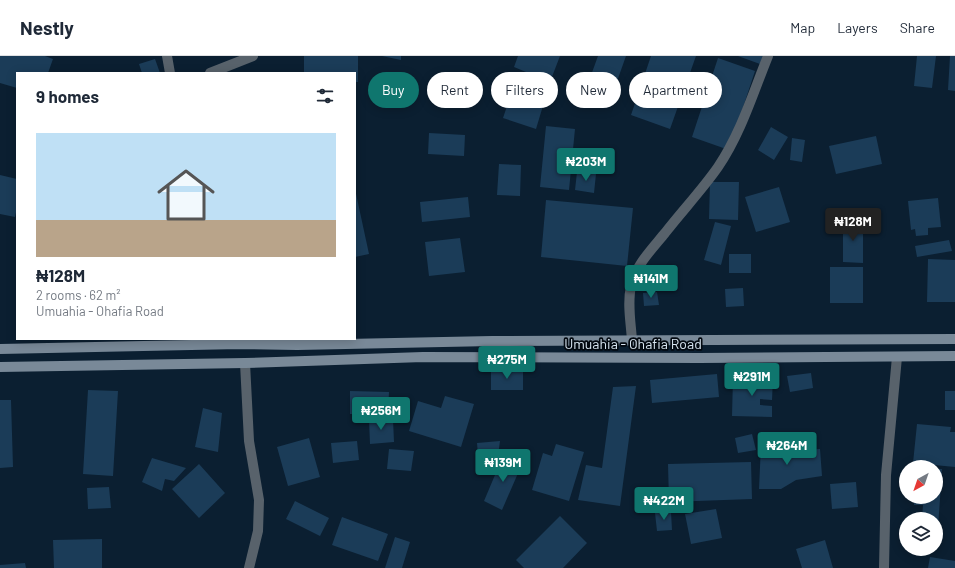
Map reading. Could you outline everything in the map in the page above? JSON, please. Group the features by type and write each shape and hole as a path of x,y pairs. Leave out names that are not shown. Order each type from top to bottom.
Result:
{"main road":[{"name":"Umuahia - Ohafia Road","path":"0,349 238,342 297,345 492,341 955,339"},
{"path":"698,341 699,358"},
{"path":"297,345 299,361"},
{"name":"Umuahia - Ohafia Road","path":"0,367 245,363 423,358 955,356"}],"street":[{"path":"167,56 170,72"},
{"path":"212,72 252,56"},
{"path":"632,341 630,300 631,286 635,272 718,167 732,144 768,56"},
{"path":"884,568 886,475 897,357"},
{"path":"245,363 249,441 259,500 258,531 249,568"}],"building":[{"path":"0,56 45,56 53,59 48,72 16,72 16,88 0,83"},
{"path":"304,56 358,56 358,82 356,82 356,72 304,72"},
{"path":"382,56 401,56 401,60"},
{"path":"518,56 560,56 554,72 526,72 514,67"},
{"path":"598,56 626,56 620,72 592,72"},
{"path":"651,56 696,56 690,72 646,72"},
{"path":"738,56 763,56 760,64"},
{"path":"917,56 936,56 932,88 914,86"},
{"path":"950,56 955,56 955,91 948,90"},
{"path":"718,58 755,71 729,150 692,137 702,108 722,108 722,72 713,72"},
{"path":"155,59 160,72 142,72 139,64"},
{"path":"506,108 542,108 536,129 503,118"},
{"path":"633,108 677,108 670,129 631,115"},
{"path":"546,126 575,129 569,190 540,187"},
{"path":"771,127 788,137 774,160 758,150"},
{"path":"429,133 465,135 464,156 428,154"},
{"path":"876,136 882,164 836,174 829,146"},
{"path":"792,138 805,140 802,162 790,160"},
{"path":"499,164 521,165 520,196 497,195"},
{"path":"577,172 596,174 594,193 575,190"},
{"path":"0,175 16,179 16,212 15,217 0,214"},
{"path":"710,182 739,182 738,220 709,219"},
{"path":"779,187 790,222 756,232 745,197"},
{"path":"356,194 369,254 356,257"},
{"path":"468,197 470,217 422,222 420,202"},
{"path":"938,198 941,227 928,228 928,235 916,236 915,229 911,230 908,201"},
{"path":"546,200 633,208 627,266 541,257"},
{"path":"715,222 731,226 721,265 704,260"},
{"path":"843,222 863,222 863,263 843,262"},
{"path":"460,238 465,272 429,276 425,242"},
{"path":"949,240 952,251 917,257 915,246"},
{"path":"729,254 751,254 751,273 729,273"},
{"path":"928,259 955,260 955,302 927,302"},
{"path":"830,267 863,267 863,303 830,303"},
{"path":"743,288 744,306 726,307 725,289"},
{"path":"657,292 659,305 644,306 643,293"},
{"path":"491,370 523,371 523,390 491,390"},
{"path":"811,373 813,388 790,392 787,376"},
{"path":"717,374 719,397 652,403 650,380"},
{"path":"733,377 773,378 772,400 760,399 760,405 772,406 772,417 732,416"},
{"path":"636,386 620,506 578,500 586,465 602,468 613,387"},
{"path":"88,390 118,391 113,476 83,474"},
{"path":"350,391 389,392 388,415 350,414"},
{"path":"945,391 955,391 955,410 945,410"},
{"path":"445,396 474,404 461,447 409,431 418,401 441,408"},
{"path":"0,400 11,400 13,467 0,468"},
{"path":"203,408 222,413 218,452 195,447"},
{"path":"393,419 394,442 370,444 369,420"},
{"path":"917,424 951,427 950,432 955,432 955,467 943,466 943,460 913,460"},
{"path":"752,434 756,450 738,453 735,438"},
{"path":"309,438 320,477 288,486 277,447"},
{"path":"357,441 359,460 333,463 331,443"},
{"path":"500,441 497,463 479,467 477,443"},
{"path":"556,444 584,452 569,501 532,490 543,453 552,456"},
{"path":"784,444 783,451 820,449 822,476 796,480 781,489 759,489 761,445"},
{"path":"389,449 414,451 411,471 387,469"},
{"path":"503,456 522,464 502,510 484,501"},
{"path":"152,458 186,468 174,481 165,479 162,491 142,482"},
{"path":"751,462 752,499 669,502 668,464"},
{"path":"199,464 225,493 199,518 172,489"},
{"path":"856,482 858,507 832,509 830,484"},
{"path":"109,487 111,508 88,509 87,488"},
{"path":"295,501 329,518 320,536 286,519"},
{"path":"940,504 939,512 922,512 923,505 914,505"},
{"path":"716,509 722,538 691,544 685,514"},
{"path":"671,512 672,530 657,531 655,513"},
{"path":"560,516 587,543 563,568 524,568 516,560"},
{"path":"342,517 388,534 378,561 332,545"},
{"path":"395,537 410,542 402,568 385,568"},
{"path":"102,539 102,568 54,568 53,540"},
{"path":"825,540 833,568 802,568 796,549"},
{"path":"930,557 955,561 955,568 928,568"},
{"path":"25,563 26,568 0,568 0,565"}]}
